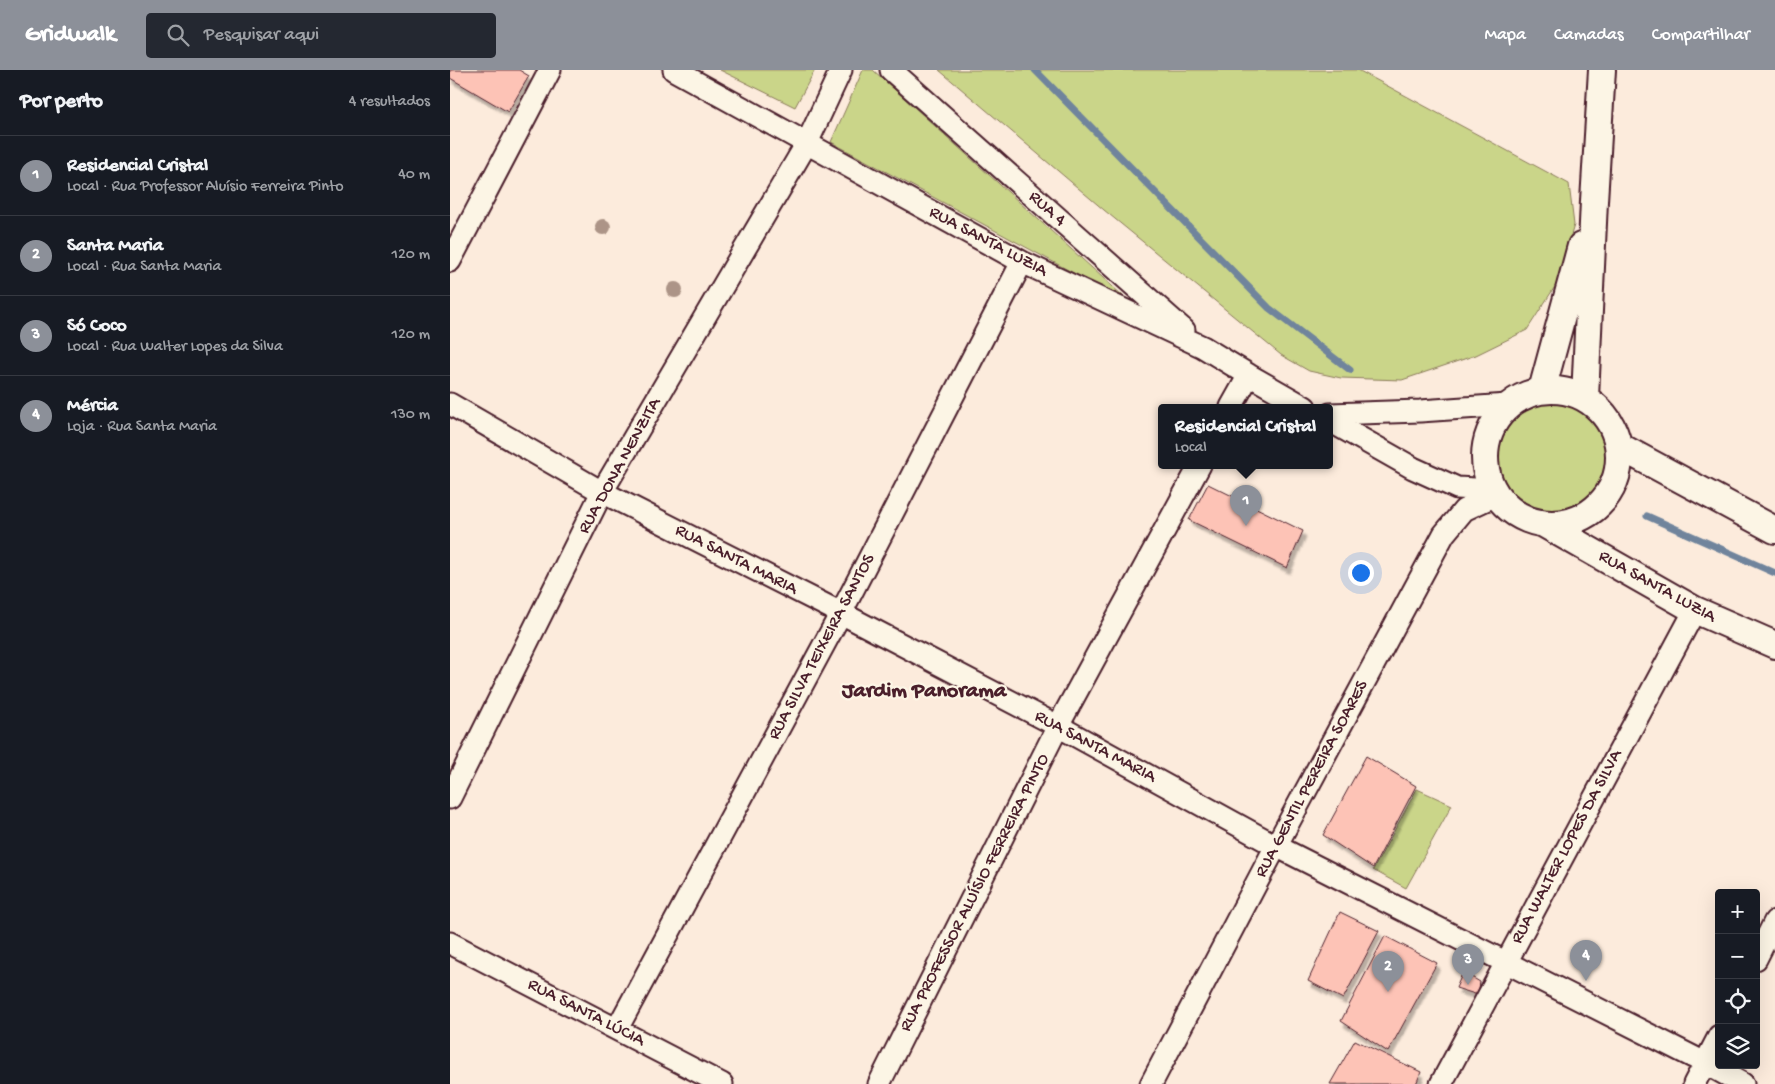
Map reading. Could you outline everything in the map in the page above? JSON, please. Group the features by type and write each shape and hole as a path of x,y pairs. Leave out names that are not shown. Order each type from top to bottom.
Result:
{"street":[{"path":"450,261 550,70"},
{"name":"RUA SANTA LUZIA","path":"674,70 1022,262 1203,347 1300,404"},
{"name":"RUA DONA NENZITA","path":"450,798 602,492 807,143 841,70"},
{"name":"RUA 4","path":"891,70 1203,347"},
{"path":"1585,398 1602,70"},
{"path":"1542,390 1594,201"},
{"name":"RUA SILVA TEIXEIRA SANTOS","path":"617,1029 841,613 1022,262"},
{"path":"1233,404 1248,375"},
{"path":"1333,414 1420,411 1508,405 1542,390 1585,398 1601,410 1613,427 1619,446 1618,471 1608,494 1591,512 1568,522 1542,523 1516,514 1505,505 1495,492 1484,461 1490,430 1508,405"},
{"name":"RUA SANTA MARIA","path":"450,404 602,492 1058,726 1276,846 1743,1084"},
{"path":"1333,423 1414,468 1457,488 1495,492"},
{"path":"1619,446 1775,530"},
{"name":"RUA PROFESSOR ALUÍSIO FERREIRA PINTO","path":"879,1084 1058,726 1198,469"},
{"name":"RUA GENTIL PEREIRA SOARES","path":"1150,1084 1444,534 1464,510 1495,492"},
{"name":"RUA SANTA LUZIA","path":"1542,523 1695,610 1775,645"},
{"name":"RUA WALTER LOPES DA SILVA","path":"1441,1084 1695,610"},
{"path":"1760,951 1775,921"},
{"name":"RUA SANTA LÚCIA","path":"450,943 722,1084"},
{"path":"1694,1084 1715,1044"}],"green space":[{"path":"720,70 815,70 795,107"},
{"path":"863,70 873,70 1133,305 831,142"},
{"path":"939,70 1358,70 1569,184 1574,225 1556,285 1527,330 1476,355 1402,380 1341,378 1309,371 1281,355 1104,210"},
{"path":"1552,398 1574,402 1593,415 1606,434 1610,456 1606,478 1593,497 1574,510 1552,514 1530,510 1511,497 1498,478 1494,456 1498,434 1511,415 1530,402"},
{"path":"1417,789 1452,805 1406,888 1373,870"}],"building":[{"path":"450,70 519,70 529,76 508,112 450,78"},
{"path":"1208,484 1303,531 1287,568 1189,520"},
{"path":"1366,756 1416,786 1373,868 1323,835"},
{"path":"1340,912 1379,931 1343,999 1308,981"},
{"path":"1385,936 1437,963 1388,1052 1341,1021"},
{"path":"1463,972 1480,982 1478,995 1456,988"},
{"path":"1355,1040 1421,1072 1416,1084 1330,1084"}],"waterway":[{"path":"1035,70 1269,308 1350,370"},
{"path":"1647,516 1775,573"}],"place":[{"name":"Residencial Cristal","path":"1246,526"},
{"name":"Mércia","path":"1586,981"},
{"name":"Só Coco","path":"1468,985"},
{"name":"Santa Maria","path":"1388,992"}],"district":[{"name":"Jardim Panorama","path":"924,692"}]}
